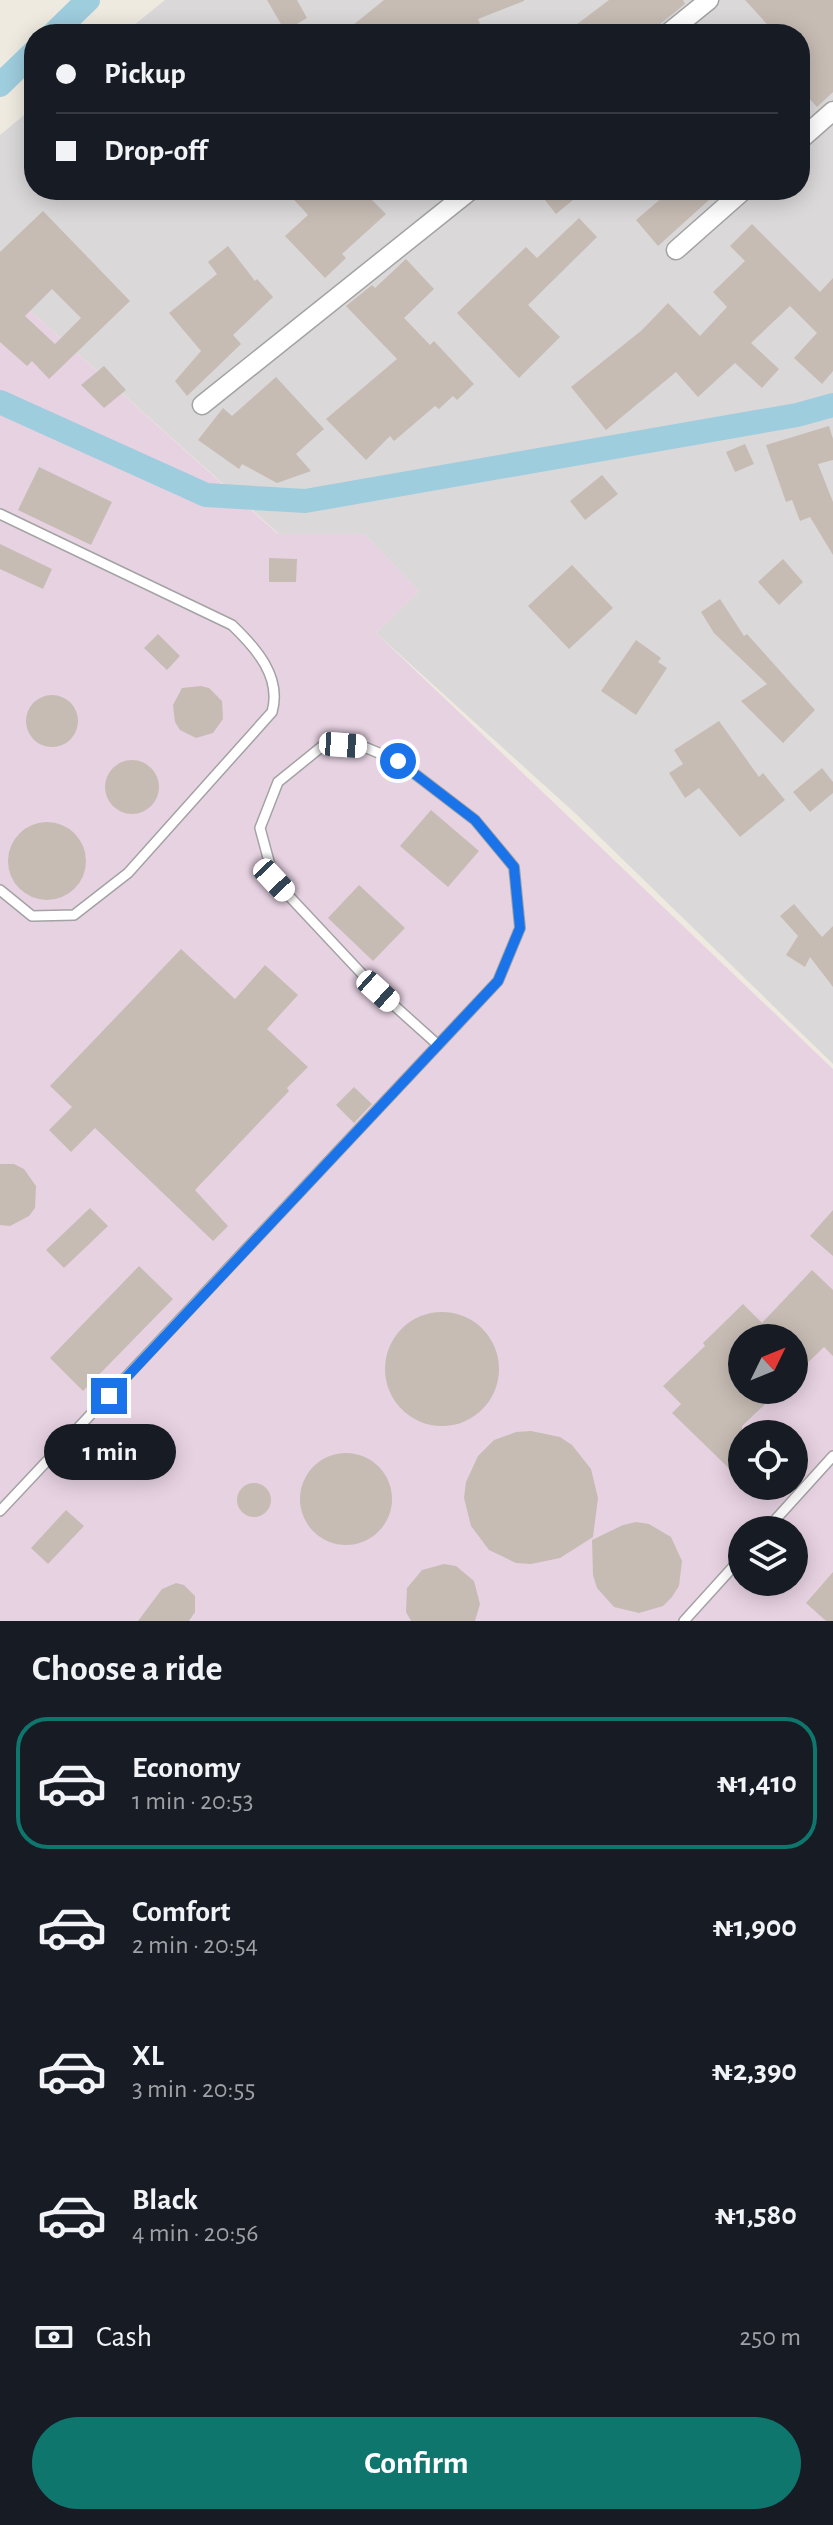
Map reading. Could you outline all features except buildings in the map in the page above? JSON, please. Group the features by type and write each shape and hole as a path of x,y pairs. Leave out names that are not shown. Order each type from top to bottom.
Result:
{"street":[{"path":"679,24 709,0"},
{"path":"810,131 833,111"},
{"path":"202,405 458,200"},
{"path":"676,250 733,200"}],"lane":[{"path":"0,514 232,625 258,649 277,695 272,712 128,873 74,915 32,916 0,890"},
{"path":"0,1511 498,981 520,928 514,867 475,820 398,761 362,746 325,744 278,782 260,828 274,880 378,991 437,1044"},
{"path":"779,1516 833,1456"},
{"path":"684,1621 728,1572"}],"shaded area":[{"path":"165,0 833,0 833,1064 575,813 376,633 419,591 364,534 279,534 0,284 0,135 24,115 24,200 810,200 810,24 135,24"},
{"path":"0,284 278,534 364,534 419,591 376,633 833,1069 833,1621 0,1621"}],"waterway":[{"path":"63,24 88,0"},
{"path":"0,85 24,62"},
{"path":"0,402 206,495 305,501 797,415 833,405"}],"route":[{"path":"109,1396 498,981 520,928 514,867 475,820 398,761"}]}
